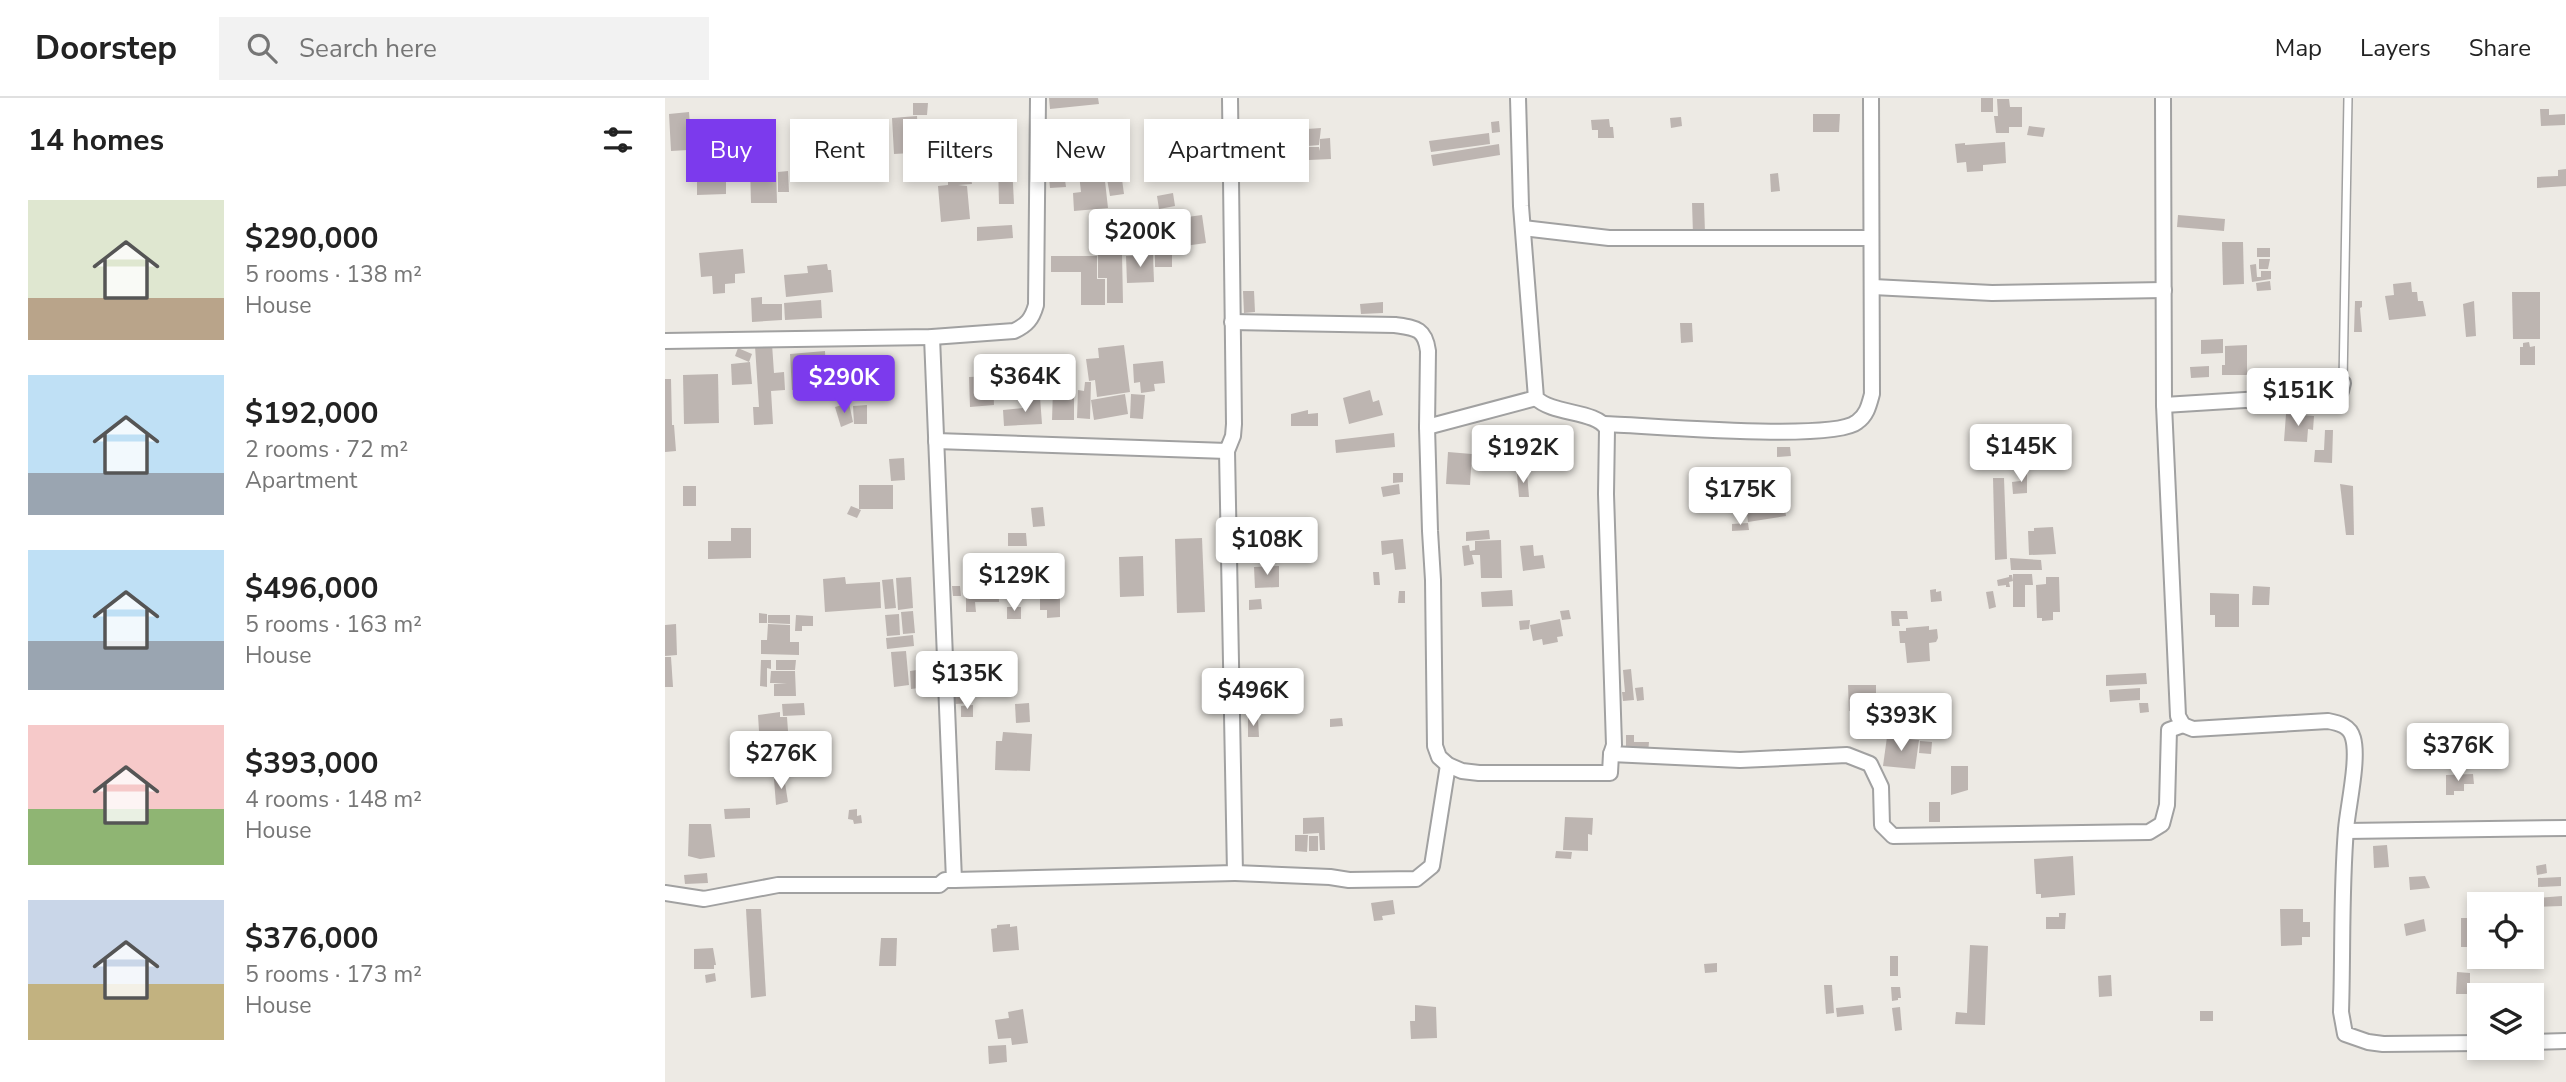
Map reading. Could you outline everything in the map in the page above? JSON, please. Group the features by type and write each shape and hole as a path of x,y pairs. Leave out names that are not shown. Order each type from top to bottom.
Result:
{"street":[{"path":"665,341 932,338 1014,331 1024,327 1034,313 1038,98"},
{"path":"1230,98 1234,424 1227,451 1235,873"},
{"path":"1518,98 1523,228 1537,398"},
{"path":"1427,427 1537,398 1547,405 1604,424 1781,432 1833,430 1857,423 1867,411 1872,394 1871,98"},
{"path":"2163,98 2164,405 2178,716 2183,725 2193,729 2328,721 2344,726 2353,738 2354,753 2346,831 2341,1012 2345,1034 2383,1044 2467,1042"},
{"path":"1523,228 1609,238 1870,238"},
{"path":"1873,287 1992,293 2164,290"},
{"path":"1232,322 1395,325 1420,331 1426,340 1436,746 1439,757 1448,765 1462,771 1610,773 1614,745 1606,494 1607,429 1604,424"},
{"path":"932,338 954,880"},
{"path":"2164,405 2341,391 2343,383"},
{"path":"936,441 1227,451"},
{"path":"1611,754 1740,761 1847,755 1870,765 1881,787 1882,825 1893,836 2149,832 2162,824 2167,804 2169,730 2183,725"},
{"path":"665,893 704,899 778,885 939,885 945,880 1235,873 1349,880 1416,879 1432,866 1448,765"},
{"path":"2346,831 2566,828"},
{"path":"2544,1042 2566,1041"}],"lane":[{"path":"2343,383 2348,98"}],"building":[{"path":"1049,98 1098,98 1099,104 1050,109"},
{"path":"1981,98 1993,98 1993,112 1981,112"},
{"path":"1997,99 2009,99 2010,107 2022,107 2022,127 2009,127 2009,133 1996,133 1994,116 1998,116"},
{"path":"913,103 928,103 927,115 913,115"},
{"path":"2540,109 2549,109 2549,115 2565,114 2565,125 2541,126"},
{"path":"689,112 690,119 686,119 686,150 671,151 669,114"},
{"path":"1813,114 1840,114 1839,132 1813,132"},
{"path":"917,116 917,119 903,119 903,153 894,154 892,118"},
{"path":"1681,117 1682,126 1671,128 1670,118"},
{"path":"1609,119 1614,138 1598,138 1598,130 1592,130 1591,120"},
{"path":"1499,121 1500,132 1492,133 1491,122"},
{"path":"2029,126 2045,128 2043,137 2027,135"},
{"path":"1321,128 1319,145 1309,146 1309,129"},
{"path":"1489,133 1490,144 1431,152 1429,141"},
{"path":"1330,138 1331,159 1309,160 1309,147 1319,147 1320,151 1320,139"},
{"path":"2005,142 2006,163 1983,165 1983,171 1967,172 1966,162 1957,163 1955,144"},
{"path":"1499,144 1500,155 1433,166 1431,155"},
{"path":"776,166 777,203 751,203 750,182 776,182"},
{"path":"2566,169 2566,186 2537,188 2537,177 2558,176 2558,170"},
{"path":"788,171 789,192 778,192 778,172"},
{"path":"1778,173 1780,191 1771,192 1770,174"},
{"path":"697,182 726,182 726,194 697,195"},
{"path":"948,182 972,182 958,185 967,186 970,219 941,222 938,186 948,185"},
{"path":"998,182 1013,182 1014,204 999,204"},
{"path":"1049,182 1065,182 1066,187 1050,188"},
{"path":"1080,182 1105,182 1108,208 1074,211 1073,193 1081,192"},
{"path":"1108,182 1122,182 1124,194 1110,196"},
{"path":"1173,193 1175,206 1159,209 1157,196"},
{"path":"1692,203 1704,203 1705,233 1693,234"},
{"path":"1179,209 1180,218 1202,215 1206,243 1177,247 1176,241 1170,242 1165,211"},
{"path":"2178,215 2225,219 2224,231 2177,227"},
{"path":"1158,221 1166,222 1164,236 1155,234"},
{"path":"1012,225 1013,238 977,241 977,227"},
{"path":"2222,242 2243,242 2244,284 2223,285"},
{"path":"2257,248 2270,248 2270,257 2257,257"},
{"path":"743,249 745,273 735,274 735,283 725,284 725,293 713,294 712,276 701,277 699,253"},
{"path":"1155,252 1172,252 1172,267 1155,267"},
{"path":"1122,253 1123,303 1107,303 1107,278 1098,278 1098,254"},
{"path":"1153,255 1154,282 1127,283 1126,256"},
{"path":"1051,256 1097,256 1097,279 1105,279 1105,305 1081,305 1081,272 1051,272"},
{"path":"2259,259 2270,259 2268,269 2259,269"},
{"path":"827,264 828,270 831,270 833,292 786,297 784,275 808,273 807,266"},
{"path":"2256,264 2257,277 2261,277 2261,271 2271,271 2271,279 2252,282 2250,265"},
{"path":"2270,281 2271,290 2257,291 2256,283"},
{"path":"2411,282 2412,292 2417,292 2418,301 2423,301 2426,316 2389,320 2385,296 2394,295 2393,284"},
{"path":"1243,291 1254,291 1255,312 1244,313"},
{"path":"2512,292 2540,292 2540,339 2513,339"},
{"path":"762,297 762,304 782,304 782,320 752,322 751,298"},
{"path":"821,300 822,318 785,320 784,303"},
{"path":"2355,301 2362,301 2362,332 2354,332"},
{"path":"2474,301 2476,336 2466,337 2463,304"},
{"path":"1383,302 1383,313 1361,314 1360,304"},
{"path":"1680,323 1692,323 1693,342 1681,343"},
{"path":"2223,339 2223,353 2201,354 2201,340"},
{"path":"2529,342 2530,347 2535,346 2535,365 2520,365 2520,347"},
{"path":"772,344 774,373 784,372 785,390 771,391 773,424 754,425 753,407 759,407 755,346"},
{"path":"1124,345 1130,392 1097,397 1095,380 1089,381 1086,359 1099,358 1098,348"},
{"path":"2247,345 2247,375 2222,375 2225,346"},
{"path":"738,348 752,354 749,362 735,356"},
{"path":"825,351 827,399 809,400 808,389 792,390 790,354"},
{"path":"1163,361 1165,383 1154,384 1155,391 1141,393 1140,382 1134,383 1133,364"},
{"path":"750,362 752,384 732,385 731,364"},
{"path":"2209,366 2209,377 2191,378 2190,367"},
{"path":"718,374 719,423 684,424 683,375"},
{"path":"993,376 994,405 970,407 969,377"},
{"path":"665,379 671,379 672,425 676,451 665,452"},
{"path":"1085,382 1091,382 1090,419 1077,418 1078,390 1084,391"},
{"path":"1053,388 1074,388 1074,420 1052,420"},
{"path":"1370,390 1373,402 1379,400 1383,415 1349,424 1343,398"},
{"path":"1125,394 1128,414 1094,420 1091,400"},
{"path":"1131,394 1145,395 1143,419 1130,418"},
{"path":"1040,397 1042,424 1004,426 1003,410 1023,408 1022,398"},
{"path":"849,403 853,422 841,427 835,407"},
{"path":"867,405 867,424 854,424 853,406"},
{"path":"1308,410 1308,414 1318,413 1318,426 1291,426 1291,414"},
{"path":"2286,414 2314,416 2313,430 2308,429 2307,442 2284,441"},
{"path":"2325,430 2333,430 2332,463 2314,462 2315,450 2324,450"},
{"path":"1394,433 1395,447 1336,453 1335,440"},
{"path":"1992,434 2018,434 2019,461 1992,462"},
{"path":"1777,447 1790,447 1791,456 1777,457"},
{"path":"1448,452 1472,454 1470,485 1446,484"},
{"path":"904,458 905,480 891,481 889,459"},
{"path":"2019,472 2027,472 2027,493 2013,494 2012,482 2020,481"},
{"path":"1393,473 1403,473 1403,482 1393,483"},
{"path":"1527,473 1529,497 1519,497 1517,474"},
{"path":"1993,478 2004,478 2007,559 1995,560"},
{"path":"1399,484 1400,494 1383,497 1381,487"},
{"path":"2340,484 2353,486 2354,535 2346,535"},
{"path":"859,485 893,485 893,509 859,509"},
{"path":"683,486 696,486 696,506 683,506"},
{"path":"1783,494 1786,516 1748,522 1746,505 1773,500 1773,495"},
{"path":"851,506 861,510 857,518 847,514"},
{"path":"1043,507 1045,526 1033,527 1031,508"},
{"path":"1748,523 1749,530 1732,531 1732,524"},
{"path":"2053,527 2056,554 2029,555 2028,531"},
{"path":"731,528 751,528 751,558 708,559 708,541 731,541"},
{"path":"1489,530 1490,539 1466,541 1466,532"},
{"path":"1008,533 1026,533 1027,546 1008,546"},
{"path":"1202,538 1205,612 1177,613 1175,539"},
{"path":"1290,538 1291,550 1271,551 1270,539"},
{"path":"1403,539 1406,569 1395,570 1393,553 1382,555 1381,541"},
{"path":"1501,540 1502,578 1481,578 1480,555 1472,555 1474,564 1464,566 1462,546 1469,545 1470,551 1475,550 1475,541"},
{"path":"1533,545 1534,556 1543,555 1545,568 1523,571 1520,546"},
{"path":"1004,553 1025,554 1024,589 1003,589"},
{"path":"1143,556 1144,596 1120,597 1119,557"},
{"path":"2010,558 2041,560 2042,570 2011,570"},
{"path":"1279,566 1279,587 1255,588 1254,567"},
{"path":"1373,572 1379,572 1380,585 1374,585"},
{"path":"966,574 998,574 999,602 975,602 976,612 966,612"},
{"path":"2013,574 2032,574 2033,585 2025,585 2025,607 2013,607"},
{"path":"2012,575 2013,581 2009,582 2010,587 1998,586 1997,580"},
{"path":"845,577 846,584 880,582 881,608 825,612 823,579"},
{"path":"911,577 913,608 898,610 896,578"},
{"path":"2046,577 2059,577 2060,612 2053,612 2053,620 2042,621 2042,618 2037,618 2036,585 2046,584"},
{"path":"893,579 896,608 885,609 882,580"},
{"path":"952,586 960,586 961,596 953,596"},
{"path":"2253,586 2270,587 2269,605 2252,605"},
{"path":"1936,589 1936,592 1941,591 1942,601 1931,602 1930,590"},
{"path":"1512,590 1513,606 1482,607 1481,592"},
{"path":"1399,591 1405,591 1405,603 1398,603"},
{"path":"1993,591 1996,607 1989,609 1986,592"},
{"path":"2210,593 2239,594 2239,627 2215,627 2215,615 2210,615"},
{"path":"1060,595 1060,617 1047,618 1047,610 1040,610 1040,596"},
{"path":"1261,599 1262,609 1249,610 1249,600"},
{"path":"1007,607 1021,607 1021,619 1007,619"},
{"path":"1569,610 1571,619 1562,620 1560,611"},
{"path":"913,611 915,633 903,634 901,612"},
{"path":"1891,611 1907,611 1908,619 1899,619 1900,626 1892,626"},
{"path":"759,613 767,614 767,623 759,623"},
{"path":"899,614 900,635 887,636 885,615"},
{"path":"768,615 790,615 790,624 768,623"},
{"path":"796,615 813,616 813,626 802,626 802,631 795,631"},
{"path":"1560,619 1563,636 1557,637 1558,642 1543,645 1542,639 1533,641 1530,625"},
{"path":"1530,620 1529,629 1520,630 1519,621"},
{"path":"676,624 677,655 665,656 665,625"},
{"path":"768,624 790,625 790,642 799,642 799,655 761,654 761,640 767,640"},
{"path":"1929,626 1929,630 1937,629 1938,638 1936,642 1929,643 1930,661 1907,663 1905,643 1900,643 1899,631"},
{"path":"913,635 914,646 887,649 886,638"},
{"path":"906,651 909,685 894,687 891,652"},
{"path":"665,657 671,657 673,687 665,687"},
{"path":"761,660 771,660 771,669 767,668 767,687 760,686"},
{"path":"776,660 796,660 795,670 776,670"},
{"path":"1631,669 1634,700 1623,701 1623,670"},
{"path":"917,670 919,688 911,689 910,671"},
{"path":"771,671 795,671 796,696 774,696 774,684 787,683 770,683"},
{"path":"2146,673 2147,684 2106,686 2106,675"},
{"path":"1848,685 1876,685 1876,710 1849,711"},
{"path":"1643,687 1644,700 1637,701 1635,688"},
{"path":"2140,688 2140,700 2110,702 2109,690"},
{"path":"954,694 963,694 963,699 971,699 971,703 955,704"},
{"path":"1277,699 1278,710 1270,710 1269,700"},
{"path":"804,703 805,715 783,716 782,704"},
{"path":"1029,703 1030,722 1016,723 1015,704"},
{"path":"2139,703 2148,703 2149,712 2140,713"},
{"path":"973,705 973,717 961,717 961,706"},
{"path":"780,712 780,717 787,717 789,745 768,746 767,731 759,731 758,715"},
{"path":"1248,718 1258,718 1259,737 1248,737"},
{"path":"1342,718 1343,726 1330,727 1330,719"},
{"path":"1003,732 1032,734 1030,771 995,770 996,741 1002,741"},
{"path":"1626,735 1634,735 1634,742 1649,742 1648,753 1626,753"},
{"path":"1887,737 1919,740 1915,769 1883,766"},
{"path":"1920,741 1932,742 1931,754 1919,753"},
{"path":"1951,766 1968,766 1968,790 1951,795"},
{"path":"2473,774 2474,784 2464,784 2464,791 2454,791 2454,795 2446,795 2446,775"},
{"path":"784,777 788,802 776,805 774,779"},
{"path":"1929,802 1940,802 1940,822 1929,822"},
{"path":"750,808 750,818 725,819 724,809"},
{"path":"857,809 857,816 861,815 862,823 854,824 853,820 848,819 849,810"},
{"path":"1324,817 1325,850 1320,850 1319,833 1303,834 1303,818"},
{"path":"1565,817 1593,818 1592,835 1588,834 1588,851 1563,850"},
{"path":"689,824 711,824 715,857 700,859 688,856"},
{"path":"1295,835 1308,835 1307,852 1295,851"},
{"path":"1309,836 1318,836 1318,851 1309,851"},
{"path":"2387,845 2389,867 2374,868 2373,846"},
{"path":"1556,851 1572,852 1571,859 1555,858"},
{"path":"2073,856 2075,895 2041,898 2041,894 2036,894 2034,859"},
{"path":"2546,864 2547,873 2537,875 2536,866"},
{"path":"707,873 708,883 685,884 684,875"},
{"path":"2425,876 2430,888 2410,890 2409,877"},
{"path":"2561,877 2561,886 2538,887 2538,878"},
{"path":"2562,896 2562,906 2544,907 2544,897"},
{"path":"1393,900 1395,914 1382,916 1383,920 1374,921 1371,903"},
{"path":"746,909 761,909 766,996 751,998"},
{"path":"2280,909 2303,909 2303,922 2310,922 2310,937 2302,937 2302,945 2281,946"},
{"path":"2059,913 2066,913 2065,929 2046,929 2046,917 2059,917"},
{"path":"2461,918 2467,918 2467,947 2461,947"},
{"path":"2424,919 2426,931 2406,936 2404,924"},
{"path":"1010,924 1010,927 1017,926 1019,950 993,952 991,929 997,928 997,925"},
{"path":"881,938 897,938 896,966 879,966"},
{"path":"1970,945 1988,946 1985,1025 1955,1024 1956,1012 1967,1013"},
{"path":"713,948 716,965 714,969 694,969 694,949"},
{"path":"1890,956 1898,956 1898,976 1890,976"},
{"path":"1717,963 1717,972 1705,973 1704,964"},
{"path":"2457,972 2470,973 2467,994 2456,994"},
{"path":"715,973 716,981 706,983 705,975"},
{"path":"2111,975 2112,996 2099,997 2098,976"},
{"path":"1824,985 1832,985 1834,1013 1826,1014"},
{"path":"1891,987 1900,987 1901,998 1892,1001"},
{"path":"1415,1005 1436,1007 1437,1038 1411,1039 1410,1021 1415,1021"},
{"path":"1863,1005 1864,1014 1837,1017 1836,1008"},
{"path":"1900,1007 1902,1030 1895,1031 1892,1008"},
{"path":"1023,1009 1028,1043 1012,1045 1011,1038 998,1039 995,1020 1009,1018 1008,1012"},
{"path":"2200,1011 2213,1011 2213,1021 2200,1021"},
{"path":"1006,1045 1007,1062 989,1064 988,1046"}]}
